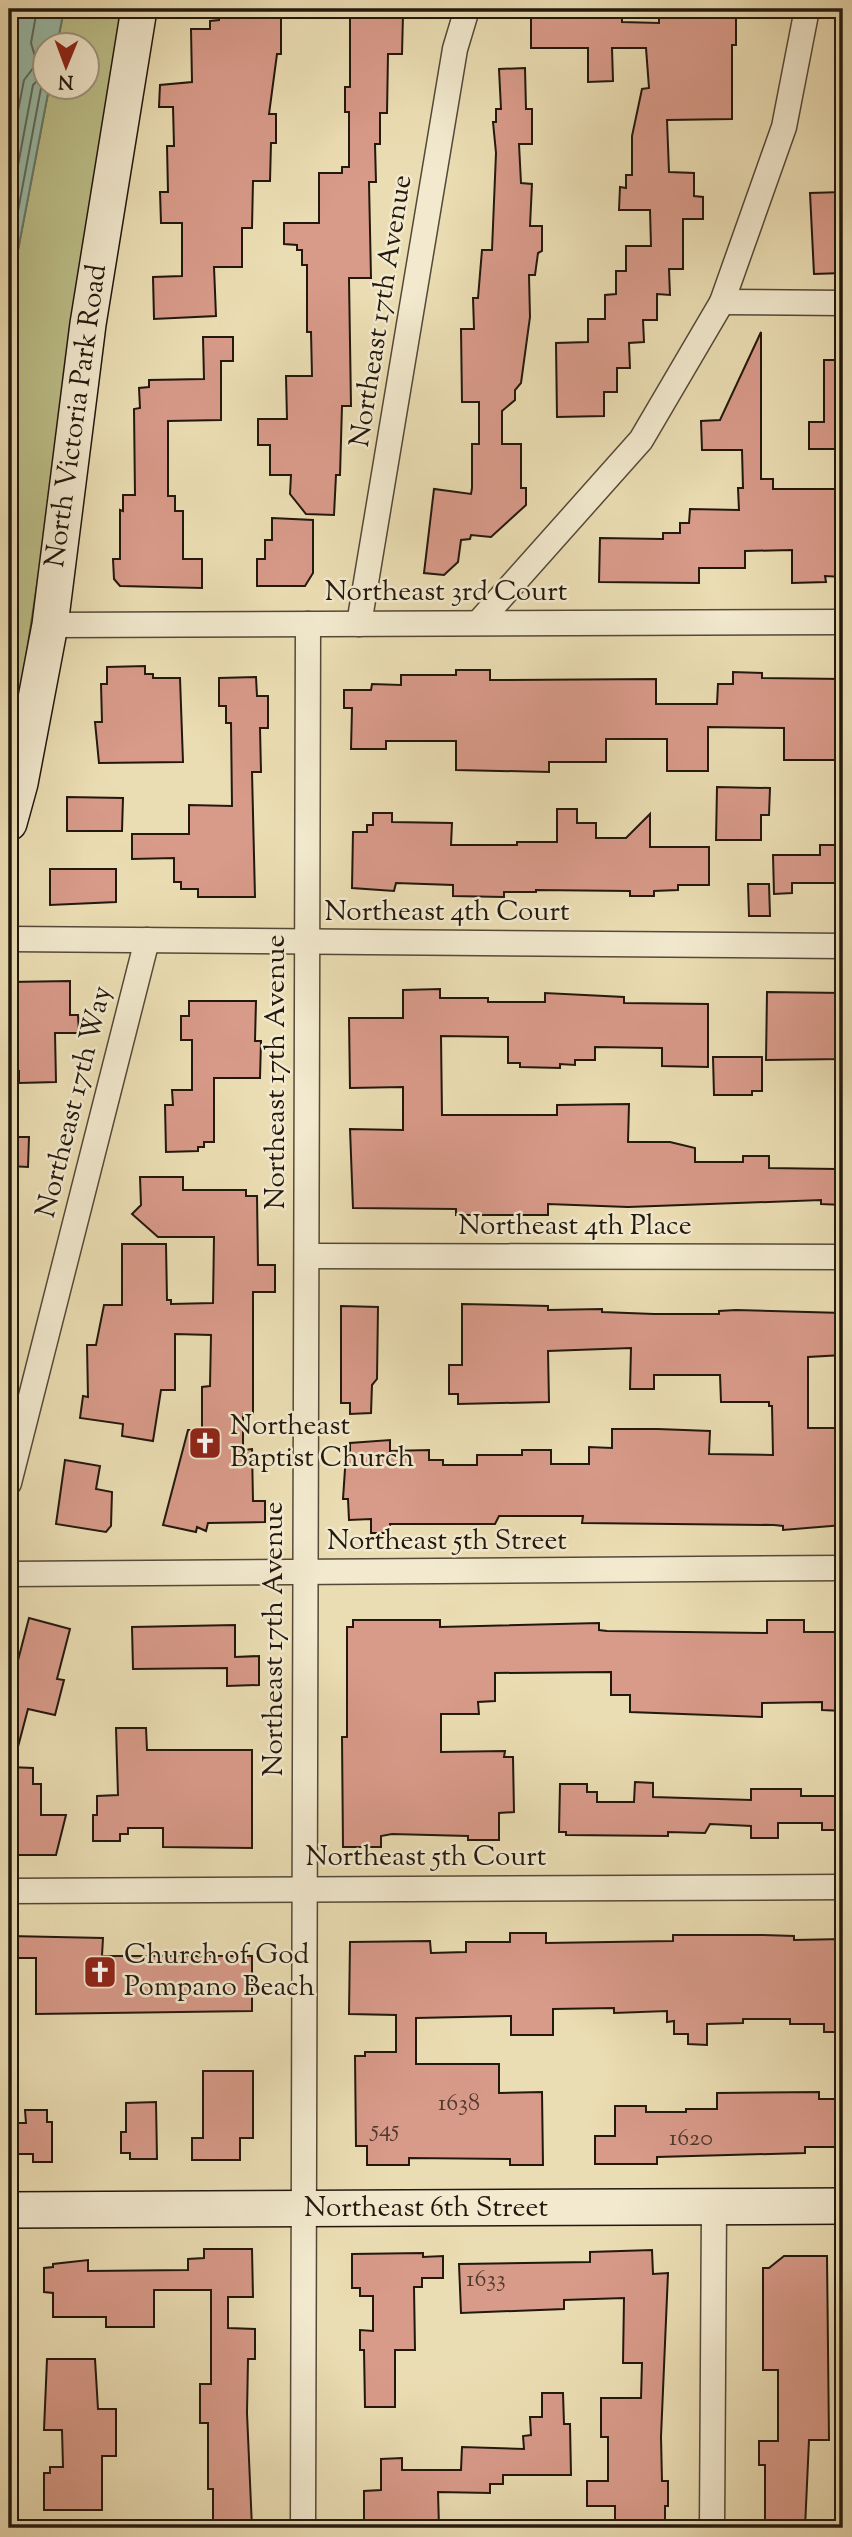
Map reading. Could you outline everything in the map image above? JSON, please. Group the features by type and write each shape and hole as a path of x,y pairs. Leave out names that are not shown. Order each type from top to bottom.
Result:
{"street":[{"name":"North Victoria Park Road","path":"9,823 20,783 50,625 88,324 139,9"},
{"name":"Northeast 17th Avenue","path":"359,624 455,49 467,9"},
{"path":"479,622 641,440 722,302 784,127 807,9"},
{"path":"722,302 843,303"},
{"name":"Northeast 3rd Court","path":"50,625 843,622"},
{"name":"Northeast 17th Avenue","path":"303,2528 306,1888 303,1573 307,1256 308,624"},
{"name":"Northeast 4th Court","path":"9,939 843,946"},
{"name":"Northeast 17th Way","path":"9,1483 147,940"},
{"name":"Northeast 4th Place","path":"307,1256 843,1257"},
{"name":"Northeast 5th Street","path":"9,1574 843,1568"},
{"name":"Northeast 5th Court","path":"9,1891 843,1887"},
{"name":"Northeast 6th Street","path":"9,2210 843,2206"},
{"path":"712,2528 713,2207"}],"green space":[{"path":"64,9 125,9 9,768 9,297 46,102 102,102 102,32 60,32"}],"water":[{"path":"9,9 64,9 60,32 32,32 32,102 46,102 9,297"}],"building":[{"path":"281,9 281,54 277,54 269,114 276,114 276,143 271,143 270,181 253,181 252,228 242,228 242,267 214,267 216,316 154,319 153,277 182,276 182,223 161,223 160,192 168,192 167,146 174,146 173,107 159,107 160,85 192,82 191,29 210,29 210,21 219,20 219,10"},
{"path":"531,9 622,9 622,22 659,23 659,9 736,9 736,45 732,45 732,119 667,120 669,172 694,173 694,196 703,197 703,219 683,219 683,269 669,269 670,295 657,294 657,320 643,320 644,342 629,343 630,368 617,368 617,392 604,392 604,416 557,417 556,343 588,342 588,319 605,319 605,295 616,294 616,271 626,271 626,246 651,246 650,210 619,210 620,187 626,188 626,175 632,175 632,136 642,89 649,88 646,48 612,48 613,81 588,82 588,48 531,48"},
{"path":"403,15 402,54 388,54 387,113 380,113 380,144 375,144 376,182 369,182 371,278 349,278 351,406 342,406 340,475 336,475 334,515 306,514 290,494 291,475 270,475 270,445 258,445 258,419 287,419 286,376 312,376 311,332 307,332 307,265 302,265 302,250 297,250 297,245 284,244 284,223 319,223 319,173 342,173 342,167 349,167 349,112 345,112 345,87 350,87 350,16"},
{"path":"525,68 526,109 532,109 532,144 519,144 521,183 532,184 530,226 542,226 542,251 538,253 535,275 529,275 530,317 521,383 515,390 515,400 502,411 502,444 521,444 521,488 526,488 526,505 491,537 471,535 470,539 461,540 458,562 444,575 424,573 434,489 471,494 472,444 479,444 479,402 462,402 461,329 474,329 473,298 478,298 482,250 492,250 496,153 493,122 496,122 496,109 501,109 499,69"},
{"path":"843,192 843,273 814,274 810,193"},
{"path":"761,332 761,479 773,479 773,489 843,489 843,577 825,576 826,582 792,583 792,550 745,551 745,568 699,568 699,583 599,582 600,538 663,539 663,533 680,533 680,523 689,523 690,509 739,510 738,488 743,488 742,450 702,450 701,421 720,420"},
{"path":"203,337 233,337 233,361 221,361 221,420 168,421 168,496 175,496 175,511 183,511 183,559 202,559 202,588 120,586 114,579 113,559 120,559 120,510 123,511 123,495 135,495 134,409 140,408 139,388 149,387 149,380 204,379"},
{"path":"824,360 843,360 843,449 809,449 809,422 824,422"},
{"path":"272,518 313,520 313,573 305,586 257,586 257,559 265,559 265,540 272,540"},
{"path":"145,666 145,674 153,674 153,678 180,678 183,762 99,763 95,722 102,722 101,684 107,684 107,667"},
{"path":"456,670 490,670 490,680 656,679 656,704 717,704 718,684 733,684 733,672 762,673 762,678 843,679 843,756 840,756 840,760 784,760 784,728 708,727 708,771 667,771 667,739 606,739 606,762 549,762 549,772 456,770 456,741 386,741 386,749 351,749 352,708 344,708 344,690 371,690 372,684 401,685 401,675 456,675"},
{"path":"256,677 257,696 268,696 268,728 260,728 261,772 252,772 255,897 198,897 198,889 181,889 181,882 174,882 174,858 132,859 132,834 189,834 189,805 232,806 231,723 226,723 226,706 219,706 219,678"},
{"path":"717,787 770,788 769,815 761,815 761,840 716,840"},
{"path":"67,797 123,798 122,831 67,831"},
{"path":"557,809 577,809 577,823 596,823 596,838 626,838 650,814 650,847 709,847 709,885 678,885 678,890 654,891 654,896 630,896 630,891 536,890 504,892 504,897 453,896 453,885 396,883 394,891 352,888 353,832 367,832 367,825 373,825 373,813 392,813 392,822 452,823 451,845 517,845 517,842 557,842"},
{"path":"820,845 843,845 843,883 792,883 792,893 774,894 773,855 820,855"},
{"path":"50,869 116,869 116,902 50,905"},
{"path":"748,884 769,884 770,916 749,916"},
{"path":"70,981 70,1015 78,1015 79,1033 55,1033 56,1082 19,1083 19,1071 14,1071 13,1029 9,1029 9,982"},
{"path":"440,989 440,998 488,998 488,1002 545,1002 545,993 624,997 624,1003 708,1004 708,1067 662,1066 662,1048 595,1047 595,1060 575,1060 575,1065 560,1064 560,1068 520,1067 520,1063 508,1063 508,1037 441,1036 442,1115 557,1115 557,1105 629,1104 628,1142 670,1142 695,1148 695,1162 743,1162 743,1156 769,1156 769,1168 836,1169 836,1176 843,1176 843,1205 821,1204 821,1200 628,1207 548,1204 548,1215 456,1215 456,1209 353,1208 350,1129 403,1130 403,1087 350,1088 349,1018 403,1018 403,990"},
{"path":"767,992 843,993 843,1059 766,1060"},
{"path":"189,1001 256,1001 255,1041 261,1041 260,1078 214,1078 214,1142 204,1142 204,1147 198,1147 198,1151 166,1152 165,1105 173,1105 172,1090 192,1090 192,1040 181,1040 181,1016 189,1016"},
{"path":"713,1057 762,1057 762,1091 752,1091 752,1095 714,1095"},
{"path":"9,1137 29,1137 28,1167 9,1166"},
{"path":"140,1177 183,1177 183,1190 246,1190 246,1196 257,1196 258,1265 275,1265 275,1292 253,1292 253,1414 243,1414 243,1450 252,1449 253,1501 265,1501 265,1522 208,1523 206,1531 197,1527 196,1532 163,1525 188,1430 202,1430 202,1387 210,1386 211,1335 175,1334 175,1390 161,1390 153,1441 122,1436 123,1424 80,1418 83,1396 88,1397 87,1345 96,1345 104,1305 122,1305 122,1244 166,1244 167,1300 171,1300 171,1304 213,1303 214,1237 158,1237 132,1214 141,1205"},
{"path":"462,1304 548,1306 548,1310 602,1309 602,1312 654,1314 719,1314 719,1311 736,1310 843,1313 843,1355 808,1357 808,1428 843,1428 843,1525 783,1530 783,1526 774,1525 582,1523 583,1516 499,1516 495,1524 390,1524 390,1533 371,1533 371,1519 349,1520 348,1499 343,1499 346,1454 350,1452 350,1443 390,1440 390,1451 429,1450 429,1460 443,1460 443,1465 477,1465 477,1455 522,1455 522,1450 551,1450 551,1464 589,1464 589,1447 612,1448 612,1429 658,1429 710,1431 709,1454 773,1455 772,1406 769,1406 769,1402 721,1402 720,1375 654,1375 654,1389 630,1389 631,1348 548,1351 549,1402 458,1404 458,1394 449,1394 449,1365 462,1365"},
{"path":"341,1306 378,1307 377,1379 372,1385 371,1413 350,1414 350,1403 341,1403"},
{"path":"65,1460 100,1466 96,1489 112,1492 111,1526 106,1532 56,1524"},
{"path":"29,1618 70,1629 57,1679 64,1680 55,1715 28,1709 15,1758 9,1757 9,1695"},
{"path":"353,1620 440,1620 440,1627 599,1623 599,1630 607,1631 767,1633 767,1620 804,1620 804,1632 843,1632 843,1711 822,1710 822,1702 762,1703 762,1717 630,1712 630,1695 611,1695 611,1672 495,1673 495,1701 478,1702 479,1714 441,1714 441,1752 505,1751 504,1757 513,1757 514,1812 499,1813 499,1840 468,1840 468,1836 392,1834 381,1836 381,1847 343,1847 342,1737 347,1737 347,1627 353,1627"},
{"path":"235,1625 235,1657 259,1656 259,1685 227,1686 227,1668 133,1669 132,1627"},
{"path":"116,1728 146,1728 147,1750 252,1750 252,1848 163,1847 163,1828 128,1828 128,1834 120,1834 120,1841 93,1841 93,1815 97,1815 97,1796 118,1795"},
{"path":"9,1767 33,1768 33,1784 41,1784 41,1815 66,1815 56,1855 9,1855"},
{"path":"635,1782 653,1783 653,1797 751,1800 751,1789 801,1789 801,1796 843,1796 843,1830 822,1830 822,1823 778,1823 778,1838 751,1838 751,1826 710,1824 705,1833 668,1832 668,1836 566,1835 566,1832 559,1832 560,1784 587,1784 587,1792 597,1792 597,1802 634,1802"},
{"path":"510,1933 546,1933 546,1943 673,1941 673,1935 794,1936 794,1940 843,1939 843,2032 824,2032 824,2024 790,2024 790,2019 743,2019 743,2023 707,2024 707,2045 688,2044 688,2034 674,2034 674,2021 667,2022 667,2011 614,2013 614,2008 553,2009 553,2035 511,2035 511,2016 416,2018 416,2064 499,2064 499,2093 542,2092 543,2165 510,2165 510,2159 409,2158 409,2165 367,2165 367,2146 356,2146 355,2056 365,2056 365,2052 396,2052 396,2015 349,2014 350,1942 430,1941 431,1953 466,1952 466,1942 510,1942"},
{"path":"9,1936 103,1938 102,1956 252,1956 252,2011 36,2014 36,1958 9,1958"},
{"path":"203,2071 253,2071 253,2138 240,2138 240,2160 192,2160 192,2138 203,2138"},
{"path":"819,2092 819,2099 840,2099 841,2147 805,2147 805,2153 657,2157 657,2164 595,2164 595,2136 615,2136 615,2106 646,2106 646,2112 686,2112 686,2109 717,2109 717,2093"},
{"path":"156,2102 157,2159 130,2159 130,2153 121,2153 121,2132 126,2132 126,2103"},
{"path":"25,2110 47,2110 47,2122 52,2122 52,2162 33,2162 33,2154 9,2154 9,2123 26,2123"},
{"path":"204,2249 252,2249 253,2297 228,2297 228,2328 255,2329 255,2359 248,2359 247,2413 252,2528 213,2528 213,2489 208,2489 208,2423 200,2423 200,2384 211,2384 211,2290 154,2290 154,2327 106,2327 106,2317 53,2317 53,2293 44,2292 44,2268 53,2267 53,2264 88,2260 88,2271 188,2270 188,2259 204,2258"},
{"path":"652,2250 653,2274 668,2273 661,2437 662,2481 668,2481 668,2506 665,2506 665,2528 615,2528 615,2506 587,2506 587,2481 608,2481 608,2437 601,2437 601,2398 641,2398 642,2363 623,2363 624,2298 564,2300 564,2309 461,2313 459,2264 590,2262 590,2252"},
{"path":"423,2253 423,2257 443,2256 443,2278 422,2278 422,2287 414,2287 415,2350 395,2350 395,2407 365,2407 364,2350 360,2350 360,2330 373,2331 373,2296 360,2296 360,2288 352,2288 352,2254"},
{"path":"784,2256 827,2256 829,2440 809,2440 805,2528 765,2528 765,2465 759,2465 759,2441 778,2441 778,2370 763,2370 763,2268 769,2268"},
{"path":"47,2359 95,2359 98,2409 116,2409 116,2456 102,2456 102,2510 44,2510 44,2473 50,2473 50,2467 63,2467 62,2430 44,2430"},
{"path":"542,2393 563,2393 564,2424 570,2424 571,2475 503,2475 503,2484 490,2484 490,2493 438,2492 439,2527 364,2525 364,2491 381,2490 381,2459 402,2458 402,2470 461,2470 462,2447 524,2449 523,2436 531,2435 530,2417 542,2417"}],"place":[{"name":"Northeast Baptist Church","path":"205,1443"},
{"name":"Church of God Pompano Beach","path":"100,1972"}]}
